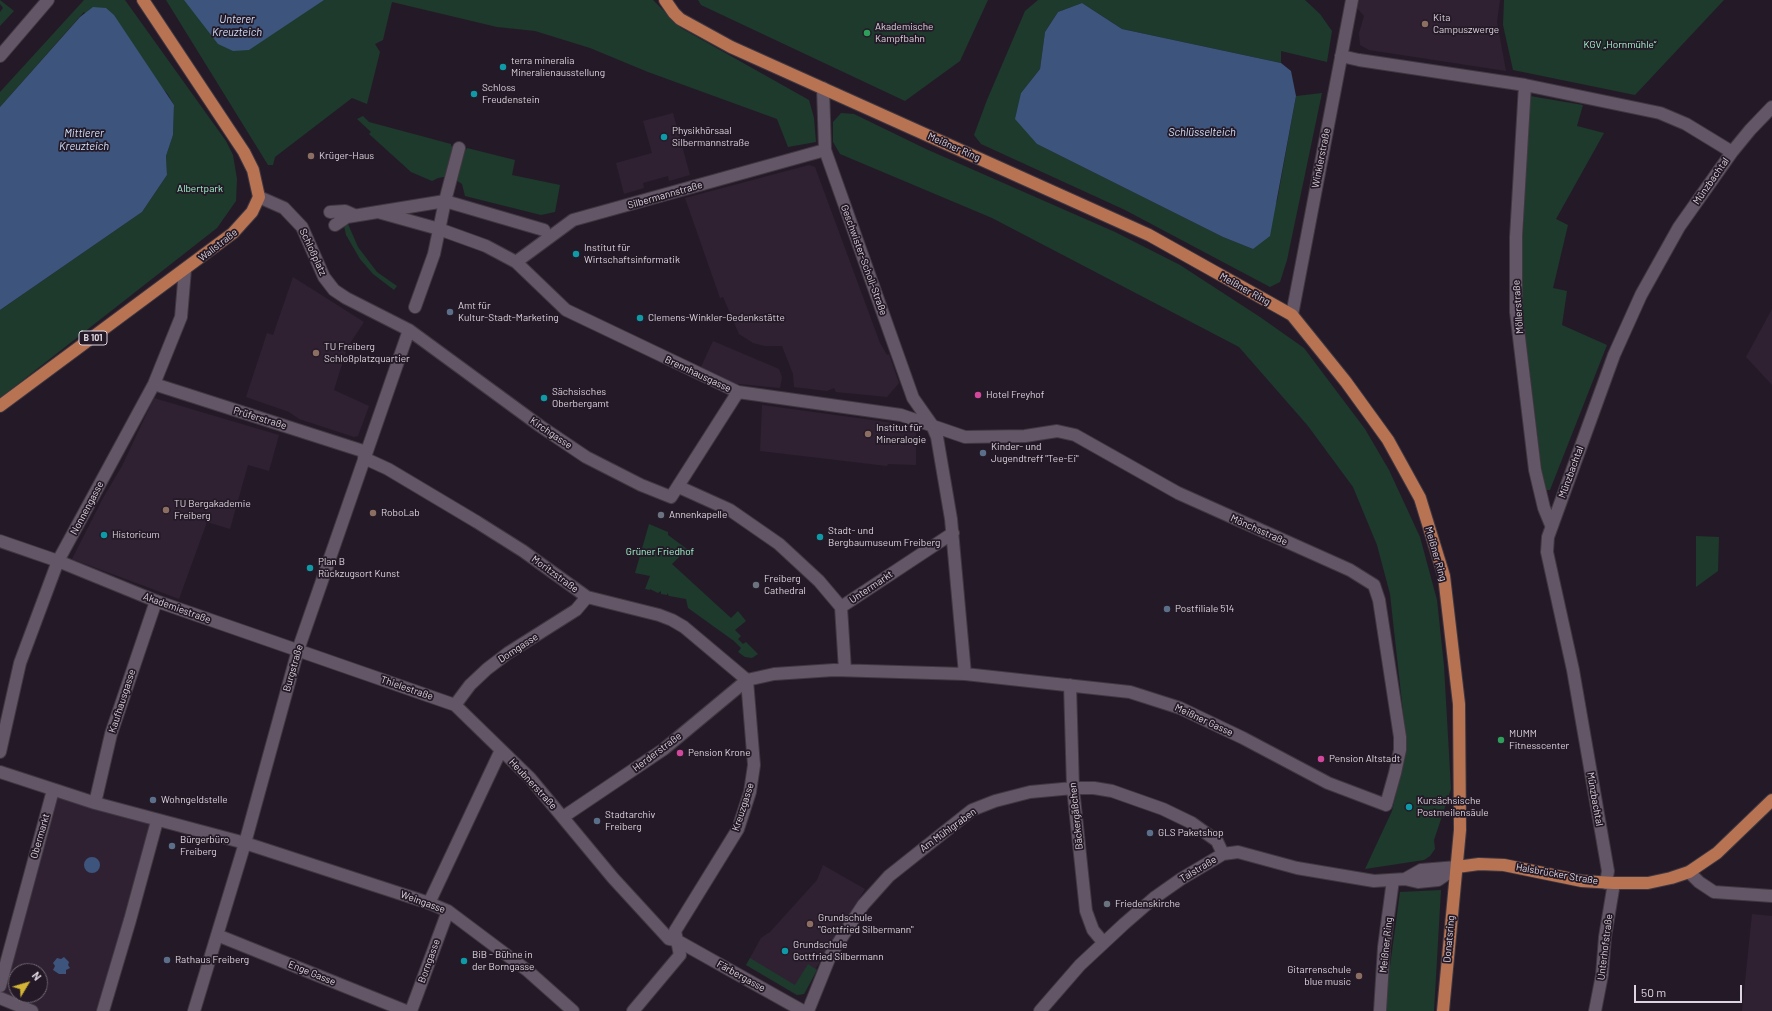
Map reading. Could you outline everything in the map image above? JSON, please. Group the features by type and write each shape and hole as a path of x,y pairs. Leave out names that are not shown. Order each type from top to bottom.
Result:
{"main road":[{"path":"143,0 244,152 254,170 259,197"},
{"name":"Meißner Ring","path":"665,0 680,19 731,47 1149,235 1292,315 1346,382 1388,440 1420,498 1444,576 1459,704 1460,830 1457,867"},
{"name":"Wallstraße","path":"0,406 238,230 252,212 259,197"},
{"name":"Halsbrücker Straße","path":"1457,867 1479,864 1504,865 1582,881 1648,883 1689,872 1717,853 1772,800"},
{"name":"Donatsring","path":"1443,1011 1451,912 1457,867"}],"street":[{"path":"0,56 48,0"},
{"name":"Winklerstraße","path":"1292,315 1352,0"},
{"path":"1341,56 1358,60 1525,85 1660,113 1686,124 1732,152"},
{"name":"Möllerstraße","path":"1525,85 1516,236 1516,312 1536,470 1544,508 1551,525"},
{"name":"Geschwister-Scholl-Straße","path":"824,88 825,150 913,398 932,425"},
{"name":"Münzbachtal","path":"1610,883 1577,693 1547,552 1551,525 1614,355 1641,295 1679,227 1732,152 1772,107"},
{"path":"417,304 434,254 450,179 459,148"},
{"name":"Silbermannstraße","path":"516,262 573,220 825,150"},
{"name":"Schloßplatz","path":"259,197 284,208 302,227 324,277 334,290 346,298 409,330"},
{"path":"335,226 341,220 355,216 445,201 544,230"},
{"path":"330,212 344,211 355,216"},
{"name":"Brennhausgasse","path":"378,212 439,229 486,246 516,262 566,310 738,392 901,415 932,425"},
{"name":"Nonnengasse","path":"0,752 20,663 58,561 154,384 181,317 185,270"},
{"name":"Burgstraße","path":"194,1011 245,843 298,650 409,330"},
{"name":"Kirchgasse","path":"409,330 540,426 586,457 641,485 670,497 679,487"},
{"name":"Prüferstraße","path":"154,384 365,455"},
{"path":"738,392 679,487 730,510 779,544 819,581 841,607"},
{"path":"747,680 774,674 845,670 965,674 953,533 937,437 932,425"},
{"name":"Mönchsstraße","path":"932,425 965,437 1025,436 1057,431 1075,435 1178,493 1350,570 1374,585 1379,600 1400,737 1400,750 1396,773 1386,805"},
{"name":"Moritzstraße","path":"365,455 523,551 587,597 660,615 684,627 747,680"},
{"name":"Untermarkt","path":"845,670 841,607 953,533"},
{"name":"Akademiestraße","path":"0,541 58,561 156,601 298,650"},
{"name":"Domgasse","path":"455,706 470,685 487,669 508,653 576,610 587,597"},
{"name":"Kaufhausgasse","path":"95,803 112,734 156,601"},
{"name":"Thielestraße","path":"298,650 455,706 501,750"},
{"name":"Meißner Gasse","path":"965,674 1130,692 1180,708 1276,755 1328,783 1386,805"},
{"name":"Herderstraße","path":"563,817 664,749 747,680"},
{"name":"Kreuzgasse","path":"633,1011 680,955 675,931 738,829 750,792 754,765 747,680"},
{"name":"Bäckergäßchen","path":"1070,685 1073,788 1086,911 1093,930 1103,942"},
{"name":"Heubnerstraße","path":"429,903 501,750 530,778 618,884 670,939 678,941"},
{"path":"0,772 53,790 157,821 245,843"},
{"name":"Am Mühlgraben","path":"808,1011 831,954 863,905 889,876 972,810 995,801 1030,792 1073,788 1094,788 1112,791 1163,809 1208,832 1217,841 1223,854"},
{"name":"Obermarkt","path":"0,986 53,790"},
{"path":"103,1011 157,821"},
{"name":"Weingasse","path":"245,843 429,903 448,911 528,971 573,1011"},
{"name":"Talstraße","path":"1040,1011 1103,942 1154,898 1181,879 1223,854 1238,852 1297,868 1374,881 1399,879 1418,882 1438,880 1457,867"},
{"path":"1689,872 1699,882 1714,892 1772,896"},
{"name":"Meißner Ring","path":"1380,1011 1384,947 1399,879"},
{"name":"Unterhofstraße","path":"1595,1011 1602,975 1610,883"},
{"name":"Borngasse","path":"411,1011 448,911"},
{"name":"Enge Gasse","path":"217,935 406,1011"},
{"name":"Färbergasse","path":"678,941 803,1011"},
{"path":"0,998 32,1011"}],"shaded area":[{"name":"Kita Campuszwerge","path":"1350,0 1500,0 1497,22 1506,71 1369,50 1360,45 1359,33 1364,16"},
{"name":"Physikhörsaal Silbermannstraße","path":"673,113 690,175 669,181 668,176 643,183 644,188 624,194 616,163 652,153 643,121"},
{"path":"809,165 815,167 880,343 887,355 889,354 899,383 887,397 836,392 834,388 827,391 794,387 793,374 782,346 765,346 753,343 739,334 723,297 720,298 685,198"},
{"path":"293,277 364,322 347,348 334,390 369,406 358,436 354,437 299,419 289,412 246,397 267,333 273,335"},
{"path":"1772,309 1772,385 1746,357"},
{"path":"713,341 779,369 782,377 780,388 729,383 700,369"},
{"name":"TU Bergakademie Freiberg","path":"154,398 279,435 269,471 248,465 230,529 207,522 179,599 72,559 103,498 122,466"},
{"path":"762,405 916,426 916,465 888,464 887,466 760,451"},
{"path":"53,790 157,821 103,1011 32,1011 12,1003 48,1003 48,963 8,963 8,1001 0,998 0,986"},
{"name":"Grundschule \"Gottfried Silbermann\"","path":"823,865 865,889 816,968 817,970 804,994 797,995 746,965 761,938 770,932 817,880"},
{"path":"1752,914 1772,916 1772,1011 1742,1011"}],"green space":[{"path":"0,0 14,11 0,26 0,12 3,8 0,4"},
{"name":"Albertpark","path":"84,0 125,0 226,141 233,155 237,179 236,201 217,228 0,398 0,310 142,212 167,175 166,156 173,135 174,105 167,93 84,12 0,107 0,92"},
{"path":"166,0 653,0 681,28 809,100 814,118 816,142 788,147 777,119 648,72 590,48 535,31 497,27 392,2 383,40 375,44 380,52 367,104 352,98 275,157 273,165 268,165"},
{"name":"Akademische Kampfbahn","path":"698,0 988,0 960,61 905,101 701,5"},
{"path":"1038,0 1305,0 1320,14 1332,31 1327,62 1281,51 1281,63 1122,29 1082,3 1058,12 1045,32 1040,69 1021,93 1037,144 1223,237 1253,249 1277,201 1296,96 1322,93 1287,260 1280,282 1270,287 1125,210 981,144 974,135 987,100 1025,11"},
{"name":"KGV „Hornmühle“","path":"1504,0 1724,0 1635,95 1513,70 1503,25"},
{"path":"1530,96 1583,105 1577,126 1604,133 1556,219 1568,225 1553,288 1567,291 1562,325 1607,345 1550,490 1544,490 1521,300 1525,172"},
{"path":"841,113 854,114 926,149 1115,232 1180,265 1260,317 1304,348 1365,429 1389,470 1420,537 1437,600 1444,666 1451,789 1434,840 1435,849 1430,856 1424,860 1365,869 1392,811 1407,748 1390,594 1377,545 1353,487 1308,426 1239,347 992,218 840,154 833,142 833,122"},
{"path":"363,116 369,122 451,144 451,146 466,150 467,148 515,160 512,175 560,185 555,212 541,215 465,196 462,184 456,180 444,177 432,181 411,172 369,134 371,132 357,119"},
{"path":"348,224 358,247 377,272 397,286 394,290 373,274 360,259 346,235 344,226"},
{"name":"Grüner Friedhof","path":"649,524 668,532 668,535 687,549 672,564 731,618 738,611 746,621 735,630 741,636 738,639 743,644 746,642 758,654 752,658 745,657 738,652 741,648 734,641 688,608 686,599 669,596 667,593 667,595 661,594 661,591 658,593 650,589 645,589 650,576 635,573"},
{"path":"1696,536 1719,537 1718,571 1696,587"},
{"path":"1441,890 1434,1011 1384,1011 1400,892"},
{"path":"750,958 795,985 808,964 817,970 804,994 797,995 746,965"}],"water":[{"name":"Unterer Kreuzteich","path":"184,0 324,0 249,50 233,51 218,44"},
{"name":"Schlüsselteich","path":"1082,3 1122,29 1281,63 1291,71 1296,96 1270,236 1253,249 1223,237 1037,144 1015,119 1021,93 1040,69 1045,32 1058,12"},
{"name":"Mittlerer Kreuzteich","path":"93,7 106,8 114,15 174,105 173,135 166,156 167,175 142,212 0,310 0,107 80,17"},
{"path":"92,857 99,862 100,865 95,872 92,873 85,868 84,865 89,858"},
{"path":"64,957 69,962 68,965 70,968 66,970 66,974 59,974 53,970 55,966 53,963 57,958 61,959"}],"place":[{"name":"Kita Campuszwerge","path":"1425,24"},
{"name":"Akademische Kampfbahn","path":"867,33"},
{"name":"terra mineralia Mineralienausstellung","path":"503,67"},
{"name":"Schloss Freudenstein","path":"474,94"},
{"name":"Physikhörsaal Silbermannstraße","path":"664,137"},
{"name":"Krüger-Haus","path":"311,156"},
{"name":"Institut für Wirtschaftsinformatik","path":"576,254"},
{"name":"Amt für Kultur-Stadt-Marketing","path":"450,312"},
{"name":"Clemens-Winkler-Gedenkstätte","path":"640,318"},
{"name":"TU Freiberg Schloßplatzquartier","path":"316,353"},
{"name":"Hotel Freyhof","path":"978,395"},
{"name":"Sächsisches Oberbergamt","path":"544,398"},
{"name":"Institut für Mineralogie","path":"868,434"},
{"name":"Kinder- und Jugendtreff \"Tee-Ei\"","path":"983,453"},
{"name":"TU Bergakademie Freiberg","path":"166,510"},
{"name":"RoboLab","path":"373,513"},
{"name":"Annenkapelle","path":"661,515"},
{"name":"Historicum","path":"104,535"},
{"name":"Stadt- und Bergbaumuseum Freiberg","path":"820,537"},
{"name":"Plan B Rückzugsort Kunst","path":"310,568"},
{"name":"Freiberg Cathedral","path":"756,585"},
{"name":"Postfiliale 514","path":"1167,609"},
{"name":"MUMM Fitnesscenter","path":"1501,740"},
{"name":"Pension Krone","path":"680,753"},
{"name":"Pension Altstadt","path":"1321,759"},
{"name":"Wohngeldstelle","path":"153,800"},
{"name":"Kursächsische Postmeilensäule","path":"1409,807"},
{"name":"Stadtarchiv Freiberg","path":"597,821"},
{"name":"GLS Paketshop","path":"1150,833"},
{"name":"Bürgerbüro Freiberg","path":"172,846"},
{"name":"Friedenskirche","path":"1107,904"},
{"name":"Grundschule \"Gottfried Silbermann\"","path":"810,924"},
{"name":"Grundschule Gottfried Silbermann","path":"785,951"},
{"name":"Rathaus Freiberg","path":"167,960"},
{"name":"BiB - Bühne in der Borngasse","path":"464,961"},
{"name":"Gitarrenschule blue music","path":"1359,976"}]}
